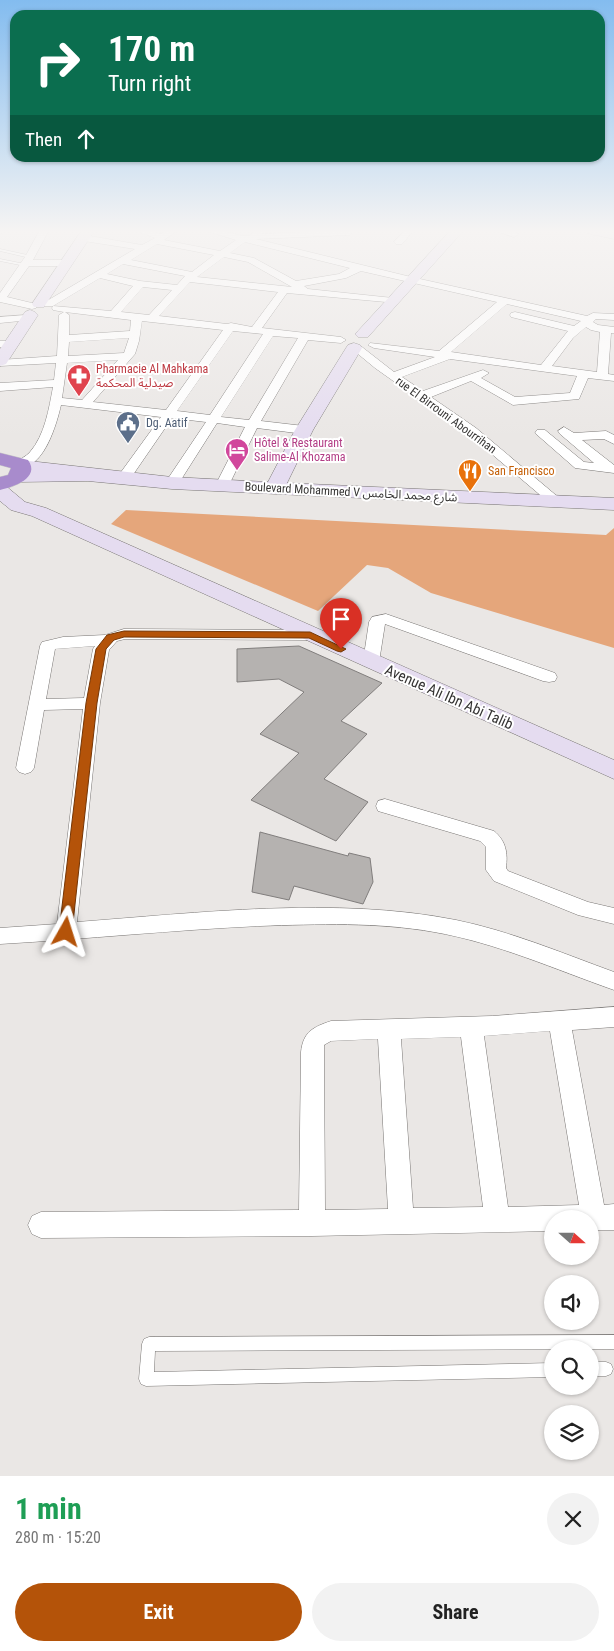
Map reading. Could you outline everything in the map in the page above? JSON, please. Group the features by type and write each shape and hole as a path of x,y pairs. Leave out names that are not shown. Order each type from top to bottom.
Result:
{"highway":[{"path":"0,459 12,477"}],"street":[{"path":"0,299 44,311 96,313 231,326 614,378"},
{"path":"44,311 49,299"},
{"path":"63,299 44,311 5,344 0,362 127,356"},
{"path":"113,315 127,299"},
{"path":"152,318 170,299"},
{"path":"256,329 278,299"},
{"path":"373,299 393,301"},
{"path":"496,299 587,321 595,328 610,334 602,377"},
{"path":"275,487 304,430 358,343 393,301"},
{"path":"393,376 446,355 505,301"},
{"path":"0,320 44,311"},
{"path":"12,477 40,448 57,401 63,339 44,311"},
{"path":"515,315 575,330"},
{"path":"544,369 575,330 598,315 613,315"},
{"path":"85,404 127,356 135,334 137,317"},
{"path":"123,479 231,326"},
{"path":"172,483 215,420 271,331"},
{"path":"63,339 135,334"},
{"path":"222,486 253,424 305,335"},
{"name":"rue El Birrouni Abourrihan","path":"358,343 393,376 472,431 557,502"},
{"path":"422,396 506,363"},
{"path":"472,377 515,401 575,396 584,374"},
{"path":"0,387 59,383"},
{"path":"57,401 304,430"},
{"path":"541,433 580,465 611,468"},
{"path":"611,468 567,434 606,435 614,440"},
{"name":"Boulevard Mohammed V شارع محمد الخامس","path":"12,477 88,475 222,486 614,504"},
{"name":"Avenue Ali Ibn Abi Talib","path":"12,477 18,506 39,512 614,770"},
{"path":"371,662 377,622 386,618 549,677"},
{"path":"66,932 92,703 101,649 111,638 124,634 310,635"},
{"path":"25,768 48,646 62,642 109,640"},
{"path":"38,705 92,703"},
{"path":"385,806 487,836 496,842 498,849 496,870 501,876 586,909 614,916"},
{"path":"0,936 206,920 319,915 405,920 457,928 512,943 614,981"},
{"path":"312,1223 313,1041 318,1035 331,1031 471,1026 614,1017"},
{"path":"41,1225 312,1223 604,1217 559,1021"},
{"path":"471,1026 498,1220"},
{"path":"389,1029 401,1221"}],"lane":[{"path":"544,1342 149,1344 146,1379 544,1370"},
{"path":"599,1342 614,1342"},
{"path":"599,1369 606,1369"}],"shaded area":[{"path":"126,510 606,535 614,528 614,648 431,593 388,568 367,565 318,611 111,524"}],"building":[{"path":"299,646 382,683 341,721 367,734 324,779 368,802 336,841 251,800 299,753 260,734 304,692 279,679 237,682 237,649"},
{"path":"260,832 348,856 349,853 370,858 373,882 363,904 294,886 289,900 252,892"}],"place":[{"name":"Pharmacie Al Mahkama صيدلية المحكمة","path":"79,397"},
{"name":"Dg. Aatif","path":"128,444"},
{"name":"Hôtel & Restaurant Salime-Al Khozama","path":"237,471"},
{"name":"San Francisco","path":"470,492"}],"route":[{"path":"66,932 92,703 101,649 111,638 124,634 310,635 341,649"}]}
